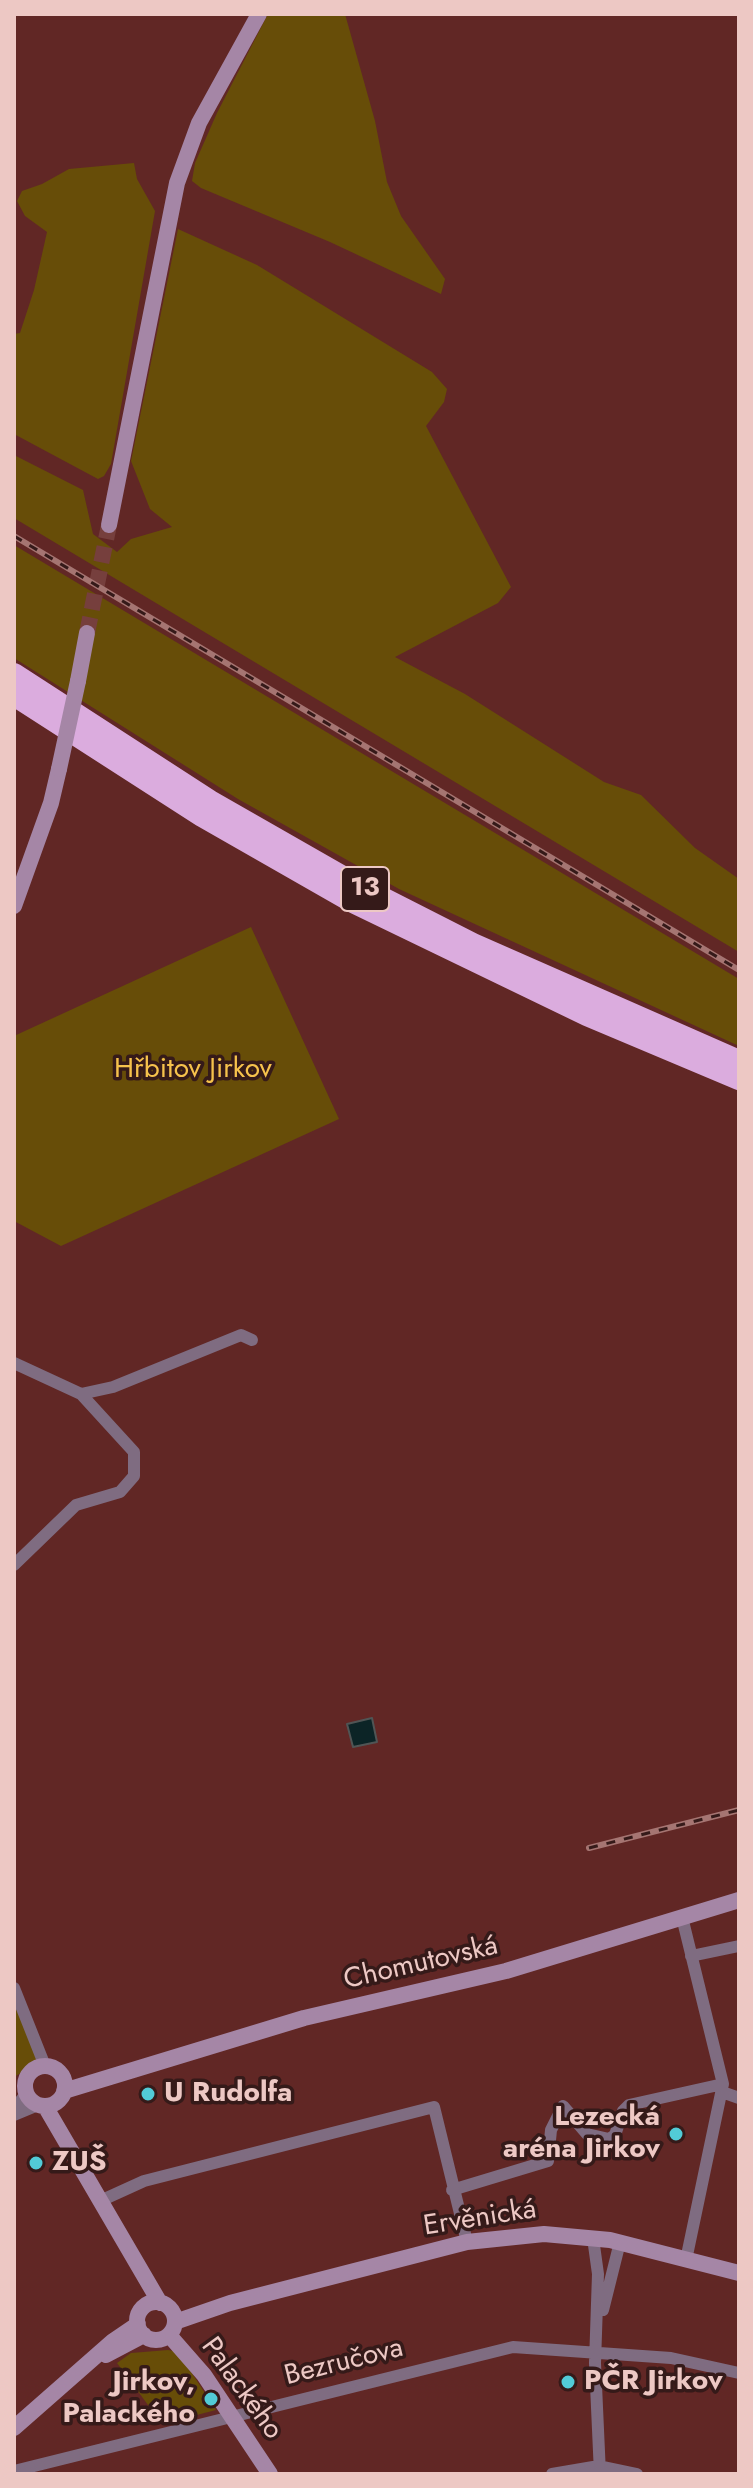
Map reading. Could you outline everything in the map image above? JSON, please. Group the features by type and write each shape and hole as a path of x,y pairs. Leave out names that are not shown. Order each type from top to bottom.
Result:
{"highway":[{"name":"13","path":"14,674 210,801 357,885 473,944 739,1061"},
{"name":"13","path":"14,695 202,816 349,900 587,1015 739,1079"}],"street":[{"path":"109,525 177,183 199,123 259,14"},
{"path":"14,906 51,803 87,633"},
{"path":"81,1394 113,1387 241,1335 252,1340"},
{"path":"14,1363 81,1394 134,1452 134,1476 120,1492 76,1505 14,1565"},
{"name":"Chomutovská","path":"14,2115 41,2087 114,2077 304,2018 453,1986 739,1900"},
{"path":"682,1917 722,2088 686,2260"},
{"path":"691,1956 739,1946"},
{"path":"14,1988 41,2087"},
{"path":"14,2066 41,2087"},
{"path":"14,2109 41,2087"},
{"name":"Palackého","path":"41,2087 80,2166 164,2315 270,2474"},
{"path":"452,2190 548,2161 551,2130 563,2106 587,2134 609,2139 615,2135 623,2111 629,2105 722,2088 739,2098"},
{"path":"100,2201 144,2181 434,2107 467,2242"},
{"name":"Ervěnická","path":"141,2329 153,2340 164,2315 230,2303 467,2242 556,2234 593,2238 620,2242 739,2273"},
{"path":"593,2238 600,2470"},
{"path":"597,2332 620,2242"},
{"path":"14,2428 83,2367 164,2315"},
{"name":"Bezručova","path":"14,2471 513,2347 671,2358 739,2373"},
{"path":"552,2474 600,2470 637,2474"}],"green space":[{"path":"268,14 345,14 375,121 387,182 401,216 445,279 441,294 330,242 201,188 192,181 195,163 217,113"},
{"path":"134,163 137,179 155,211 111,464 104,476 98,479 14,434 14,334 20,333 34,290 47,232 25,216 17,201 22,191 69,169"},
{"path":"178,229 257,265 432,372 447,389 444,402 426,426 511,587 498,603 395,657 465,694 604,782 641,795 695,848 739,879 739,952 14,518 14,455 83,490 93,534 117,552 131,539 172,527 150,509 131,461"},
{"path":"14,545 739,979 739,1046 399,889 238,799 14,658"},
{"name":"Hřbitov Jirkov","path":"251,927 339,1119 61,1246 14,1221 14,1036"},
{"path":"14,1997 41,2061 14,2077"},
{"path":"178,2352 216,2410 162,2424 117,2363 131,2353"}],"water":[{"path":"372,1718 377,1742 353,1747 347,1724"}],"tunnel":[{"path":"87,633 109,525"}],"railway":[{"path":"14,536 739,970"},
{"path":"589,1848 739,1810"}],"place":[{"name":"U Rudolfa","path":"148,2094"},
{"name":"Lezecká aréna Jirkov","path":"676,2134"},
{"name":"ZUŠ","path":"36,2163"},
{"name":"PČR Jirkov","path":"568,2382"},
{"name":"Jirkov, Palackého","path":"211,2399"}]}
